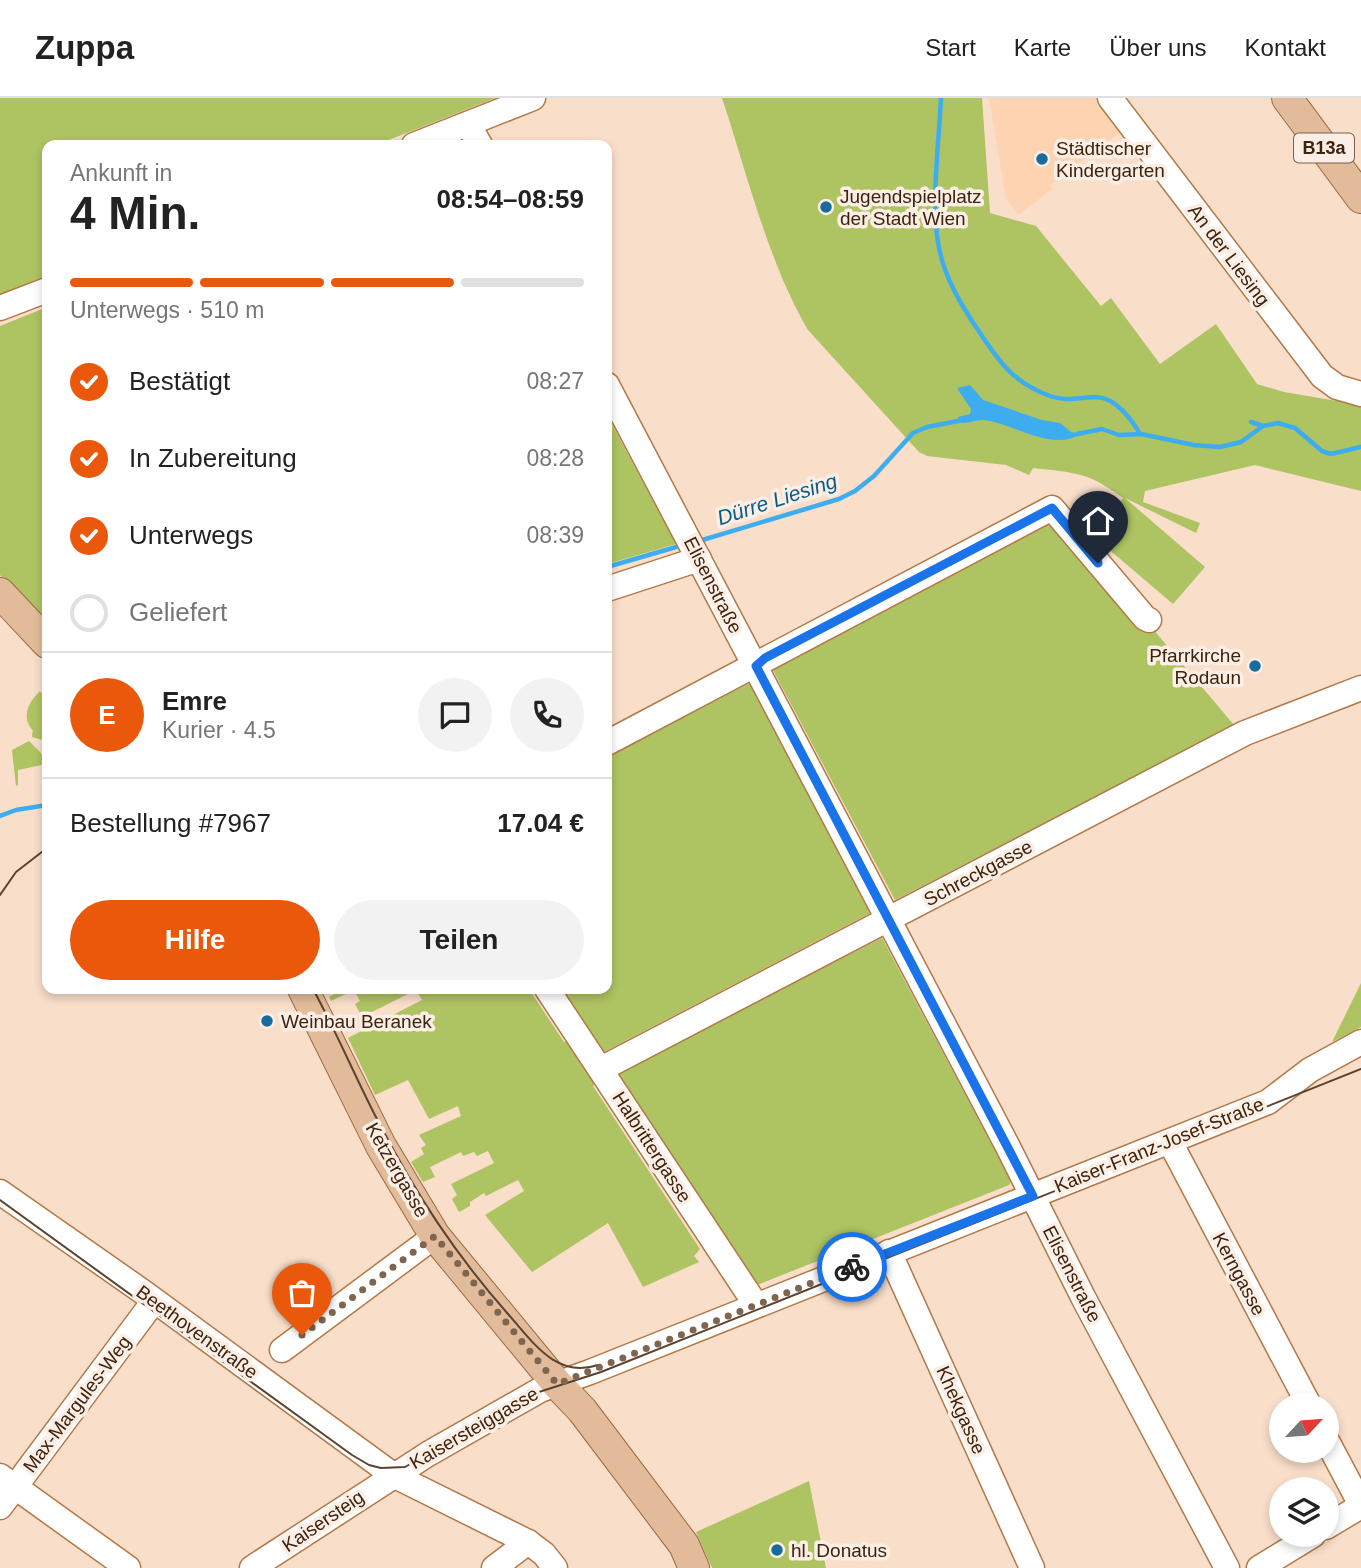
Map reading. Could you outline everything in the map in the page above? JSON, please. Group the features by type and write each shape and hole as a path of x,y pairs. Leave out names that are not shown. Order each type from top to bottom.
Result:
{"main road":[{"name":"B13a","path":"1287,98 1361,198"},
{"path":"0,593 42,631"},
{"name":"Ketzergasse","path":"305,994 381,1146 435,1236 557,1384 582,1409 684,1545 694,1568"}],"street":[{"path":"444,140 474,135 533,98"},
{"name":"An der Liesing","path":"1110,98 1322,376 1337,387 1361,394"},
{"path":"0,309 42,292"},
{"name":"Elisenstraße","path":"612,393 1227,1568"},
{"path":"612,740 1052,508 1149,620"},
{"path":"612,587 694,549"},
{"name":"Schreckgasse","path":"601,1069 1245,733 1361,688"},
{"name":"Halbrittergasse","path":"550,994 756,1306"},
{"name":"Kaiser-Franz-Josef-Straße","path":"557,1384 1268,1102 1310,1070 1361,1042"},
{"name":"Kerngasse","path":"1170,1142 1303,1393"},
{"name":"Beethovenstraße","path":"0,1192 393,1475 528,1542 544,1554 555,1568"},
{"path":"282,1350 435,1236"},
{"name":"Khekgasse","path":"889,1252 1032,1568"},
{"name":"Max-Margules-Weg","path":"0,1507 8,1481 154,1301"},
{"name":"Kaisersteiggasse","path":"393,1475 534,1393 557,1384"},
{"path":"1339,1463 1361,1505 1339,1519"},
{"name":"Kaisersteig","path":"252,1568 393,1475"},
{"path":"8,1481 128,1568"},
{"path":"494,1568 528,1542"},
{"path":"1259,1568 1293,1547"}],"shaded area":[{"name":"Städtischer Kindergarten","path":"989,98 1098,98 1123,130 1050,185 1052,189 1018,215 1006,199"}],"green space":[{"path":"0,98 495,98 389,140 42,140 42,279 0,296"},
{"path":"722,98 982,98 990,213 1036,226 1101,306 1111,298 1160,364 1216,324 1257,384 1284,392 1361,405 1361,491 1255,465 1145,491 1143,502 1200,523 1196,533 1125,498 1205,567 1173,604 1092,535 1123,498 1104,486 1072,473 1033,468 1029,475 1006,465 927,456 919,452 808,330 781,276"},
{"path":"42,309 42,613 37,616 0,575 0,326"},
{"path":"612,424 676,544 612,563"},
{"path":"1048,525 1057,527 1147,622 1234,725 895,900 773,670"},
{"path":"749,683 870,913 604,1052 599,1049 562,994 612,994 612,753"},
{"path":"40,691 42,740 32,737 33,730 27,720 29,706"},
{"path":"29,741 42,755 42,765 18,770 16,786 12,750"},
{"path":"882,938 1011,1181 1009,1185 752,1287 619,1080 620,1071"},
{"path":"1361,983 1361,1027 1332,1042"},
{"path":"334,994 346,994 331,1001 329,997"},
{"path":"356,994 408,994 362,1017 355,1004 360,1001"},
{"path":"418,994 532,994 564,1042 574,1038 600,1080 593,1086 700,1249 694,1256 699,1262 643,1287 608,1223 532,1272 485,1215 524,1191 518,1180 486,1196 484,1193 459,1212 452,1199 457,1195 451,1184 494,1163 488,1151 477,1156 474,1152 463,1156 461,1152 430,1167 435,1177 423,1182 411,1162 424,1154 421,1148 426,1145 419,1135 461,1116 458,1106 429,1119 408,1080 375,1095 348,1038 422,1000"},
{"path":"809,1481 826,1568 712,1568 696,1532"}],"water":[{"path":"970,385 983,400 1042,420 1060,423 1071,432 1081,434 1069,439 1045,439 996,422 958,421 958,417 970,414 971,409 957,388"}],"waterway":[{"path":"941,98 935,190 936,226 944,267 966,312 1001,363 1017,378 1037,391 1056,398 1097,397 1111,401 1133,422 1140,434"},
{"name":"Dürre Liesing","path":"699,541 839,499 855,491 874,476 913,433 927,427 963,420"},
{"path":"1251,422 1263,426"},
{"path":"1077,434 1102,429 1119,435 1141,434 1194,445 1220,447 1241,442 1263,426 1278,423 1295,428 1322,451 1331,454 1361,447"},
{"name":"Dürre Liesing","path":"612,566 683,545"},
{"name":"Dürre Liesing","path":"0,816 42,806"}],"tram line":[{"path":"0,895 16,872 42,852"},
{"path":"316,994 393,1149 422,1199 471,1269 527,1336 547,1355 570,1367 598,1365"},
{"path":"0,1200 352,1455 369,1465 381,1468 405,1467 539,1392 601,1372 1361,1069"}],"way so far":[{"path":"302,1335 435,1236 557,1384 852,1267"}],"place":[{"name":"Städtischer Kindergarten","path":"1042,159"},
{"name":"Jugendspielplatz der Stadt Wien","path":"826,207"},
{"name":"Pfarrkirche Rodaun","path":"1255,666"},
{"name":"Weinbau Beranek","path":"267,1021"},
{"name":"hl. Donatus","path":"777,1550"}],"route":[{"path":"852,1267 1033,1196 756,666 765,658 1052,508 1098,563"}]}
